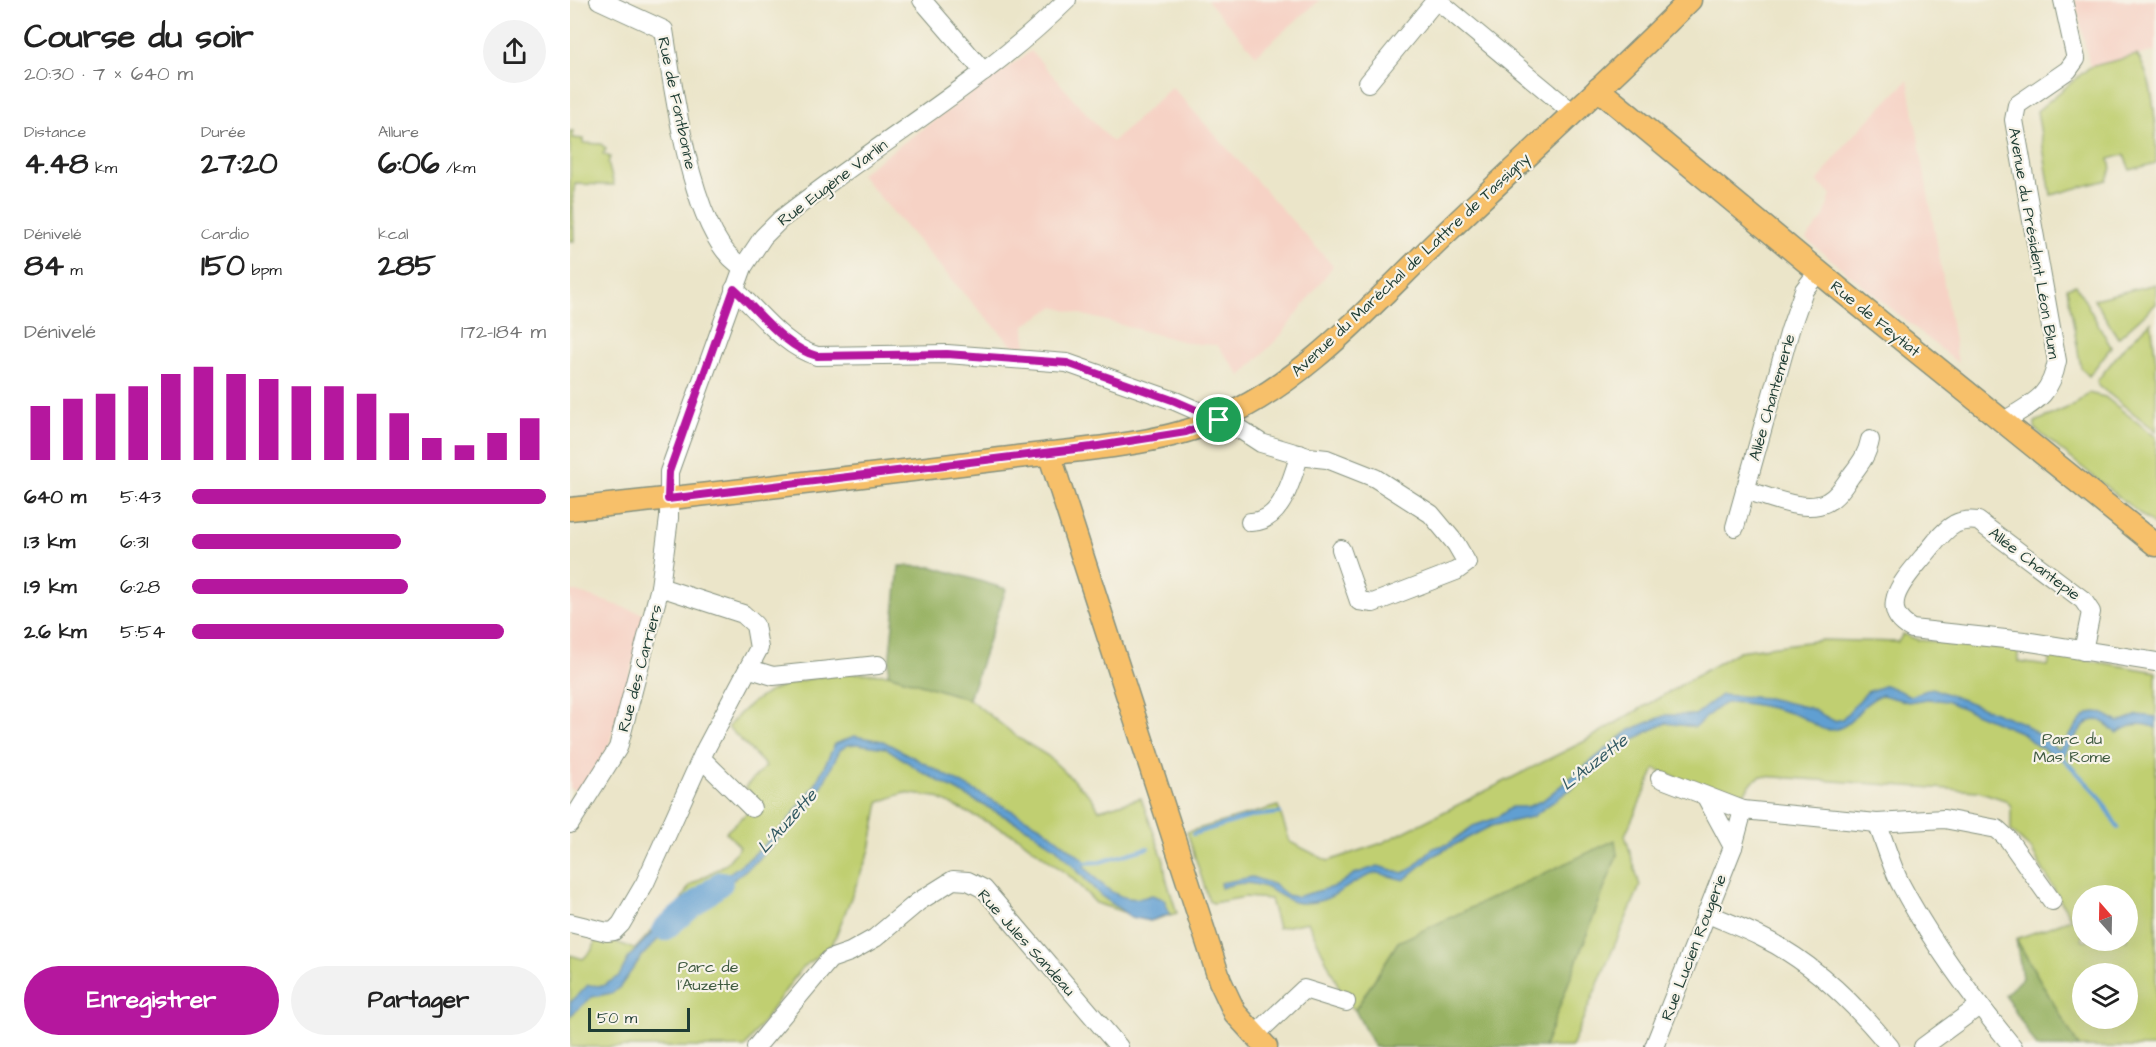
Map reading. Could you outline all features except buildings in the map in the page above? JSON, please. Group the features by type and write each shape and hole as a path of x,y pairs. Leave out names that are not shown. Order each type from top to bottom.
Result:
{"main road":[{"name":"Avenue du Maréchal de Lattre de Tassigny","path":"570,509 1049,453 1186,432 1219,420 1296,373 1393,284 1690,0"},
{"name":"Rue de Feytiat","path":"1598,89 1818,272 2156,545"},
{"path":"1049,453 1220,981 1235,1013 1261,1041"}],"street":[{"name":"Rue de Fontbonne","path":"599,0 664,30 681,136 703,212 731,259 743,267"},
{"path":"922,0 984,72"},
{"name":"Rue Eugène Varlin","path":"668,499 669,472 734,289 743,267 763,237 780,220 1032,35 1067,0"},
{"path":"1368,83 1437,0 1572,112"},
{"name":"Avenue du Président Léon Blum","path":"2004,421 2042,397 2053,379 2057,361 2014,120 2017,105 2068,70 2076,59 2063,0"},
{"name":"Allée Chantemerle","path":"1735,527 1790,330 1804,290 1818,272"},
{"path":"734,289 756,312 804,352 817,356 947,354 1067,363 1175,401 1219,420 1261,443 1352,468 1410,499 1431,514 1456,544 1467,563 1456,571 1373,603 1359,601 1341,549"},
{"path":"1745,490 1806,506 1830,501 1858,468 1865,457 1869,440"},
{"path":"1250,522 1261,522 1271,517 1278,507 1300,454"},
{"name":"Rue des Carriers","path":"570,824 618,748 660,587 669,518 668,499"},
{"name":"Allée Chantepie","path":"2084,651 2091,612 2083,600 1978,522 1964,521 1947,530 1904,580 1895,596 1897,614 1902,622 1912,629 2156,662"},
{"path":"570,923 608,932 621,924 645,883 702,759 759,648 754,625 743,614 660,587"},
{"path":"750,669 773,676 878,665"},
{"path":"702,759 752,808"},
{"path":"1660,778 1743,810 1877,823 1944,819 1996,829 2008,839 2052,901"},
{"path":"1706,797 1733,847"},
{"name":"Rue Lucien Rougerie","path":"1654,1047 1733,847 1743,810"},
{"path":"1877,823 1899,882 1979,1006 2013,1047"},
{"name":"Rue Jules Sandeau","path":"756,1047 830,959 850,952 874,938 918,902 953,880 968,881 984,889 1119,1047"},
{"path":"1706,913 1763,937 1818,974 1867,1019 1890,1047"},
{"path":"1261,1041 1304,989 1346,1002"},
{"path":"1923,1047 1979,1006"}],"shaded area":[{"path":"1207,0 1320,0 1256,55"},
{"path":"2075,0 2156,0 2156,51 2090,67"},
{"path":"1031,51 1112,142 1172,87 1333,266 1281,335 1241,376 1217,345 1189,343 1054,307 1025,325 1026,349 1015,348 964,294 860,174"},
{"path":"1908,80 1958,363 1806,239 1824,217 1831,194 1817,182 1850,139"},
{"path":"570,590 647,615 609,745 581,793 570,788"}],"green space":[{"path":"2137,55 2148,79 2154,107 2156,163 2130,170 2124,155 2109,159 2111,169 2107,180 2051,195 2037,111 2090,67"},
{"path":"570,131 573,131 573,138 583,139 583,143 601,144 606,149 603,154 610,157 608,163 614,185 575,184 574,241 570,241"},
{"path":"2156,284 2156,304 2118,338 2094,299"},
{"path":"2076,285 2111,347 2089,376 2081,368 2067,288"},
{"path":"2151,322 2156,362 2156,431 2099,386 2097,381 2124,347"},
{"path":"2088,393 2105,397 2156,437 2156,527 2035,429 2035,422 2074,405"},
{"path":"899,566 933,567 1006,589 969,699 888,674"},
{"name":"Parc du Mas Rome","path":"1903,634 1918,640 2018,649 2018,662 2048,666 2051,654 2156,672 2156,1047 2079,1047 2016,939 2072,919 2072,951 2138,951 2138,885 2072,885 2072,916 2070,917 2031,849 2011,831 2011,806 2005,800 1978,791 1761,776 1753,781 1742,796 1683,780 1655,769 1625,835 1640,886 1571,1047 1544,1047 1617,855 1398,942 1355,1010 1346,1002 1308,922 1278,928 1270,899 1245,897 1213,903 1209,901 1187,832 1278,806 1290,842 1328,861 1382,843 1585,741 1739,651 1822,640 1898,642"},
{"name":"Parc de l'Auzette","path":"850,673 888,674 969,699 1020,739 1048,756 1092,798 1099,810 1141,798 1164,861 1166,878 1177,913 1150,921 1096,903 1072,878 1018,837 936,797 904,793 879,802 870,850 833,943 800,970 745,1047 570,1047 570,955 583,959 593,949 597,935 635,949 658,924 674,912 690,885 726,864 740,847 726,832 759,802 745,787 766,766 728,727 754,701 782,686 798,681"},
{"path":"1615,840 1617,855 1544,1047 1374,1047 1355,1010 1398,942"},
{"path":"2016,939 2079,1047 2037,1047 2005,995 2022,978"}],"water":[{"path":"1886,685 1911,696 1932,688 2023,723 2058,750 2082,719 2094,712 2119,722 2138,715 2156,717 2156,728 2136,724 2117,733 2103,722 2094,720 2083,727 2061,759 2034,744 2022,733 1946,701 1927,699 1908,702 1882,695 1867,704 1846,725 1831,730 1823,729 1801,717 1762,706 1740,703 1724,704 1695,727 1666,723 1647,732 1624,745 1589,776 1532,817 1491,826 1433,856 1404,880 1377,873 1323,900 1300,903 1257,885 1244,883 1221,888 1220,883 1252,877 1275,885 1287,895 1296,897 1336,886 1354,874 1378,866 1403,873 1411,869 1433,848 1448,844 1473,826 1496,818 1512,807 1527,807 1543,800 1630,730 1666,715 1695,715 1721,695 1768,698 1810,708 1834,721 1842,719 1867,692"},
{"path":"854,736 883,741 1042,827 1084,860 1084,866 1106,888 1122,897 1141,898 1152,895 1164,899 1170,914 1150,921 1131,917 1100,895 1057,849 1030,830 922,772 886,748 857,744 848,745 840,750 814,802 757,861 700,906 693,900 751,857 784,826 815,785 835,744"},
{"path":"679,904 693,911 673,924 642,956 620,987 612,993 592,997 570,1016 570,1003 588,985 603,986 619,976 629,957"}],"waterway":[{"path":"2059,754 2100,797 2118,828"},
{"path":"1193,834 1253,816 1280,813"},
{"path":"1081,863 1100,862 1148,848"},
{"name":"L'Auzette","path":"664,929 721,883"}],"route":[{"path":"734,289 756,312 804,352 817,356 947,354 1067,363 1175,401 1193,411 1219,420 1186,432 1092,447 668,499 669,472 734,289"}]}
